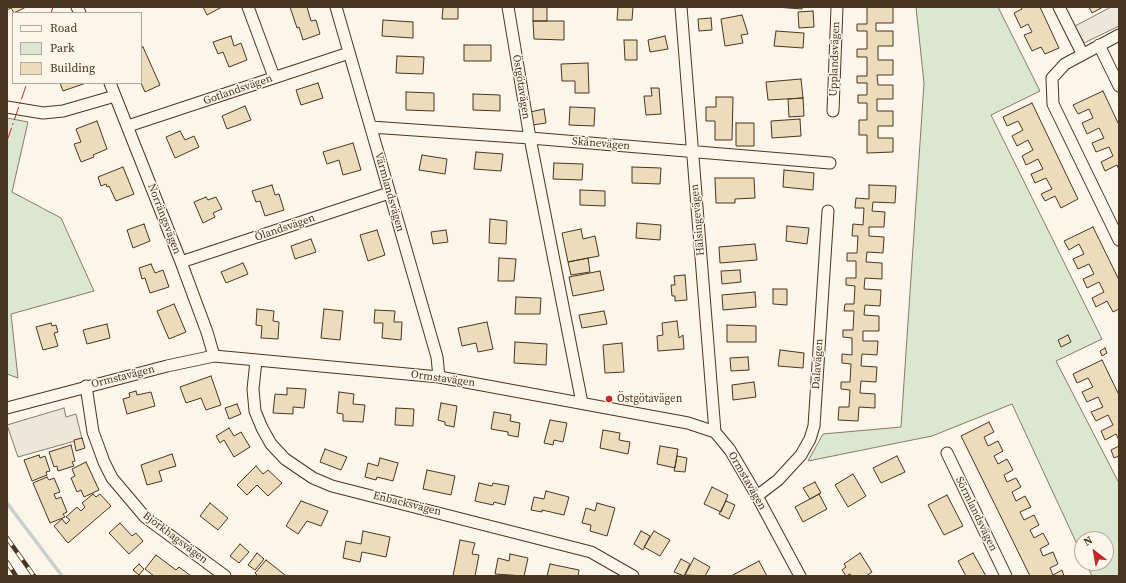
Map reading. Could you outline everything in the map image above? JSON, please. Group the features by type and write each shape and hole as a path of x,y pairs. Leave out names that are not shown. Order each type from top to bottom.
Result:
{"street":[{"path":"248,7 274,77"},
{"name":"Värmlandsvägen","path":"336,7 436,357 439,377"},
{"name":"Östgötavägen","path":"508,7 530,138 582,403"},
{"name":"Hälsingevägen","path":"681,7 715,432"},
{"name":"Upplandsvägen","path":"833,111 837,7"},
{"path":"1059,7 1082,54"},
{"path":"1119,35 1065,64 1052,78 1053,104 1119,240"},
{"path":"1099,45 1119,86"},
{"name":"Gotlandsvägen","path":"128,126 169,114 274,77 349,53"},
{"name":"Norrängsvägen","path":"110,84 181,262 207,332 214,356"},
{"path":"7,107 43,113 63,111 116,96"},
{"name":"Skånevägen","path":"371,127 530,138 830,163"},
{"name":"Ölandsvägen","path":"181,262 389,193"},
{"name":"Dalavägen","path":"757,496 778,480 801,455 810,439 814,426 828,211"},
{"name":"Ormstavägen","path":"7,408 86,386 214,356 439,377 688,422 715,432 730,450 757,496 800,576"},
{"name":"Enbacksvägen","path":"256,361 253,389 256,412 262,428 271,444 285,459 313,478 332,486 591,552 633,576"},
{"name":"Björkhagsvägen","path":"86,386 93,432 104,462 112,478 145,516 226,576"},
{"name":"Sörmlandsvägen","path":"946,453 1006,576"}],"green space":[{"path":"916,7 998,7 1040,91 991,115 1102,339 1056,361 1119,483 1119,576 1092,576 1090,571 1114,571 1114,531 1074,531 1074,538 1012,404 932,436 808,461 823,434 901,427 924,83"},
{"path":"7,118 28,122 12,192 61,218 94,291 11,314 18,378 7,374"}],"shaded area":[{"path":"1111,7 1119,7 1119,26 1084,43 1075,26"},
{"path":"64,408 66,417 76,414 82,439 18,457 7,425"}],"building":[{"path":"7,7 26,7 16,12 13,12 11,8 7,10"},
{"path":"203,7 222,7 207,15"},
{"path":"290,7 307,7 311,21 316,20 320,34 303,40"},
{"path":"443,7 458,7 458,19 442,19"},
{"path":"533,7 547,7 547,21 533,21"},
{"path":"618,7 633,7 632,20 617,20"},
{"path":"776,7 802,7 802,9"},
{"path":"867,7 893,7 893,23 876,23 876,31 893,31 893,46 878,46 878,60 893,60 893,75 877,75 878,85 893,85 893,99 877,99 877,111 893,111 893,126 878,126 878,138 893,138 893,152 867,153 867,135 859,135 859,120 867,120 867,103 858,103 858,95 867,95 867,83 857,83 857,76 867,76 867,57 857,57 857,49 867,49 867,31 857,31 857,24 867,24"},
{"path":"1021,7 1040,7 1059,48 1045,54 1041,47 1032,51 1024,35 1032,32 1028,24 1021,28 1014,13 1022,9"},
{"path":"1089,7 1103,7 1092,13"},
{"path":"813,11 814,27 799,28 798,12"},
{"path":"742,15 748,34 741,35 743,43 725,46 721,19"},
{"path":"711,18 712,30 699,31 698,19"},
{"path":"383,20 413,22 413,38 382,36"},
{"path":"533,21 564,21 564,40 534,39"},
{"path":"776,31 804,33 803,48 774,46"},
{"path":"231,36 234,46 241,43 247,60 229,67 223,52 218,54 213,42"},
{"path":"665,36 668,49 650,52 648,40"},
{"path":"624,40 637,40 637,60 625,60"},
{"path":"464,45 491,45 491,61 464,61"},
{"path":"142,48 160,85 145,92 141,84"},
{"path":"397,56 424,57 423,74 396,73"},
{"path":"588,63 589,93 575,93 575,81 562,81 561,64"},
{"path":"801,79 803,98 768,100 766,82"},
{"path":"318,83 323,98 301,105 296,90"},
{"path":"60,84 83,84 63,91"},
{"path":"651,88 659,88 661,114 646,115 644,96 652,96"},
{"path":"1103,91 1119,125 1119,170 1117,165 1105,171 1101,162 1113,156 1109,147 1096,152 1092,143 1104,138 1099,128 1087,134 1082,123 1093,118 1089,109 1078,114 1073,105"},
{"path":"406,92 434,93 434,111 406,110"},
{"path":"473,94 500,95 500,111 473,110"},
{"path":"716,97 733,97 732,140 715,140 715,121 706,121 706,107 716,107"},
{"path":"803,98 804,116 789,117 788,99"},
{"path":"1032,103 1078,199 1061,208 1055,196 1045,201 1041,194 1052,189 1046,178 1035,183 1031,174 1043,169 1038,159 1026,165 1022,156 1033,150 1028,140 1017,146 1012,136 1023,130 1018,121 1007,126 1003,117"},
{"path":"245,106 251,120 227,129 222,116"},
{"path":"570,107 595,108 594,126 569,125"},
{"path":"544,109 546,123 532,125 530,112"},
{"path":"800,119 801,136 772,138 771,121"},
{"path":"97,121 107,149 93,155 94,157 81,162 74,144 81,142 76,129"},
{"path":"736,123 754,123 754,146 736,146"},
{"path":"180,131 185,140 194,136 199,147 175,158 166,137"},
{"path":"353,143 361,170 343,175 339,160 327,164 323,152"},
{"path":"476,152 503,154 501,171 474,169"},
{"path":"422,155 447,159 445,174 419,170"},
{"path":"554,163 583,164 582,180 553,179"},
{"path":"123,167 134,194 116,201 109,186 107,187 106,184 101,186 98,177"},
{"path":"632,167 661,168 660,184 632,183"},
{"path":"784,170 814,173 813,190 783,187"},
{"path":"715,178 754,178 755,198 735,199 735,203 716,203"},
{"path":"272,185 275,195 279,194 284,210 265,216 260,201 256,202 252,191"},
{"path":"869,185 896,186 895,203 873,202 872,211 885,212 884,227 869,227 869,236 884,237 883,253 867,252 866,262 882,263 882,279 865,278 864,289 881,290 880,306 865,305 864,315 879,316 879,331 863,331 863,341 878,341 877,355 862,354 861,366 877,367 876,382 861,381 860,393 875,394 875,408 859,407 858,421 838,420 839,407 849,407 850,390 841,389 841,382 850,382 851,364 842,363 842,354 852,355 852,338 843,337 843,330 853,330 854,311 844,311 845,304 854,304 855,286 846,285 846,278 856,278 856,261 847,261 847,253 857,253 858,236 852,236 853,224 863,225 864,208 855,208 856,198 869,199"},
{"path":"580,190 605,191 605,206 580,205"},
{"path":"206,197 208,200 216,197 222,209 213,213 215,217 203,223 194,202"},
{"path":"490,219 507,221 506,244 489,243"},
{"path":"637,223 661,225 660,240 636,238"},
{"path":"144,224 150,241 133,248 127,230"},
{"path":"787,226 809,228 807,244 786,241"},
{"path":"1093,227 1119,280 1119,309 1113,312 1107,301 1096,307 1092,298 1104,292 1099,282 1087,288 1083,279 1094,274 1089,264 1078,269 1073,259 1084,254 1079,244 1069,250 1064,241"},
{"path":"581,229 583,239 595,236 599,256 568,262 562,233"},
{"path":"377,230 385,255 368,261 360,235"},
{"path":"446,230 448,242 433,244 431,232"},
{"path":"311,239 316,252 295,259 291,246"},
{"path":"755,244 757,260 720,263 719,247"},
{"path":"499,258 516,259 514,281 498,281"},
{"path":"588,258 590,272 571,275 568,262"},
{"path":"243,263 248,274 226,283 221,272"},
{"path":"151,264 155,273 163,270 169,287 150,293 145,278 142,279 139,268"},
{"path":"740,270 741,282 722,284 721,271"},
{"path":"600,271 604,290 573,296 569,277"},
{"path":"685,275 687,300 675,301 675,296 672,296 671,285 675,285 674,276"},
{"path":"773,289 787,289 787,305 773,304"},
{"path":"755,292 756,307 723,310 722,295"},
{"path":"516,297 541,298 540,314 515,314"},
{"path":"174,304 186,332 169,339 157,311"},
{"path":"257,309 274,311 273,321 279,322 278,339 261,338 262,326 256,325"},
{"path":"324,309 343,311 340,340 321,338"},
{"path":"375,310 395,311 394,322 402,322 401,340 382,338 383,323 374,323"},
{"path":"604,311 607,324 582,328 579,315"},
{"path":"677,321 679,338 683,335 684,349 658,351 657,336 663,335 662,323"},
{"path":"487,322 493,349 478,352 476,343 462,346 458,328"},
{"path":"51,323 52,326 56,325 58,332 54,333 58,346 43,350 36,327"},
{"path":"107,324 110,338 87,344 83,330"},
{"path":"727,325 756,326 756,342 727,342"},
{"path":"1068,335 1071,342 1061,347 1058,340"},
{"path":"515,342 547,344 546,365 514,363"},
{"path":"622,343 624,372 605,373 603,345"},
{"path":"1105,348 1107,353 1102,356 1100,351"},
{"path":"780,350 804,353 803,368 778,366"},
{"path":"748,357 749,370 731,371 730,358"},
{"path":"1102,360 1119,395 1119,440 1116,434 1105,440 1101,431 1113,425 1108,415 1096,421 1091,412 1103,407 1098,397 1087,402 1082,392 1093,387 1088,378 1077,383 1073,374"},
{"path":"211,376 221,405 206,410 201,398 186,403 180,387"},
{"path":"754,382 756,397 733,400 732,385"},
{"path":"287,388 306,389 304,408 293,407 293,414 273,413 275,394 287,395"},
{"path":"136,391 137,395 151,392 155,406 127,414 123,399 130,397 129,393"},
{"path":"339,392 354,394 353,404 365,405 363,422 343,421 343,414 337,413"},
{"path":"441,403 457,406 454,427 445,425 445,422 438,420"},
{"path":"237,404 241,414 229,419 225,408"},
{"path":"396,408 414,409 413,426 395,425"},
{"path":"494,412 511,415 510,421 520,423 518,437 508,435 508,432 491,429"},
{"path":"550,420 567,423 563,442 554,440 553,445 544,443"},
{"path":"989,422 994,432 984,437 988,446 998,441 1003,451 994,456 998,464 1007,459 1013,470 1004,475 1007,482 1016,478 1021,487 1012,492 1016,501 1025,496 1031,507 1020,512 1024,520 1034,515 1039,525 1030,530 1034,538 1043,533 1049,544 1040,549 1043,556 1053,552 1058,564 1050,568 1053,575 1062,570 1064,576 1030,576 961,436"},
{"path":"229,428 234,436 241,432 250,447 234,457 224,440 220,443 216,436"},
{"path":"603,430 620,433 619,440 630,442 628,454 600,448"},
{"path":"82,438 85,448 76,451 74,440"},
{"path":"71,445 75,461 72,462 74,466 58,471 57,466 54,467 49,452"},
{"path":"660,446 678,449 675,468 657,464"},
{"path":"1119,446 1119,456 1114,458 1111,450"},
{"path":"325,449 347,457 341,470 320,462"},
{"path":"172,454 176,466 159,471 162,481 147,485 141,465"},
{"path":"39,455 40,458 45,456 50,471 46,472 47,475 32,481 24,460"},
{"path":"677,456 687,458 685,472 674,471"},
{"path":"897,456 905,472 881,483 873,468"},
{"path":"380,458 398,463 393,481 377,477 376,480 365,477 368,463 378,466"},
{"path":"86,462 99,490 84,497 81,490 77,492 71,478 75,476 72,469"},
{"path":"256,466 263,474 268,470 282,483 268,496 257,485 247,495 237,485"},
{"path":"427,470 455,476 451,495 423,489"},
{"path":"853,474 866,496 848,507 835,485"},
{"path":"47,477 49,480 54,478 60,492 54,494 56,499 61,497 67,512 63,514 65,517 50,523 33,483"},
{"path":"815,482 821,493 810,499 803,488"},
{"path":"479,483 492,486 493,483 509,486 505,505 494,502 493,505 475,501"},
{"path":"712,487 728,495 721,512 704,504"},
{"path":"546,491 569,497 564,515 542,510 542,512 531,510 534,497 544,499"},
{"path":"93,494 96,497 100,494 111,506 68,543 54,526 62,519 66,524 70,520 66,517 77,507 81,511 85,507 82,503"},
{"path":"819,494 827,509 803,522 795,507"},
{"path":"947,495 963,526 944,535 928,505"},
{"path":"301,501 328,511 321,526 307,521 298,534 286,526"},
{"path":"726,501 735,505 729,519 719,514"},
{"path":"210,503 228,518 218,530 200,516"},
{"path":"597,503 615,508 607,536 590,531 591,525 582,523 586,508 595,511"},
{"path":"120,523 132,536 136,533 143,541 129,554 109,533"},
{"path":"363,531 390,537 386,557 362,552 360,562 343,558 346,541 361,544"},
{"path":"641,531 650,536 643,550 634,544"},
{"path":"654,531 670,540 660,556 644,547"},
{"path":"460,540 475,543 472,554 479,555 475,576 453,576"},
{"path":"240,544 249,552 239,563 230,556"},
{"path":"257,553 264,559 255,570 248,565"},
{"path":"860,553 872,572 866,576 852,576 850,574 846,576 842,570 846,567 844,564"},
{"path":"973,553 986,576 966,576 958,561"},
{"path":"510,554 528,558 524,576 495,574 498,558 509,561"},
{"path":"156,555 176,570 179,567 191,576 154,576 145,569"},
{"path":"694,558 710,567 705,576 685,575"},
{"path":"681,559 690,564 684,576 674,572"},
{"path":"266,560 285,575 258,576 255,573"},
{"path":"759,561 767,576 731,576"},
{"path":"139,564 144,569 139,575 133,570"},
{"path":"550,564 579,570 578,576 547,576"}],"waterway":[{"path":"7,503 62,576"}],"railway":[{"path":"7,538 34,576"},
{"path":"7,562 16,576"}],"power":[{"path":"51,12 53,7"},
{"path":"7,141 27,84"}],"place":[{"name":"Östgötavägen","path":"609,399"}]}
